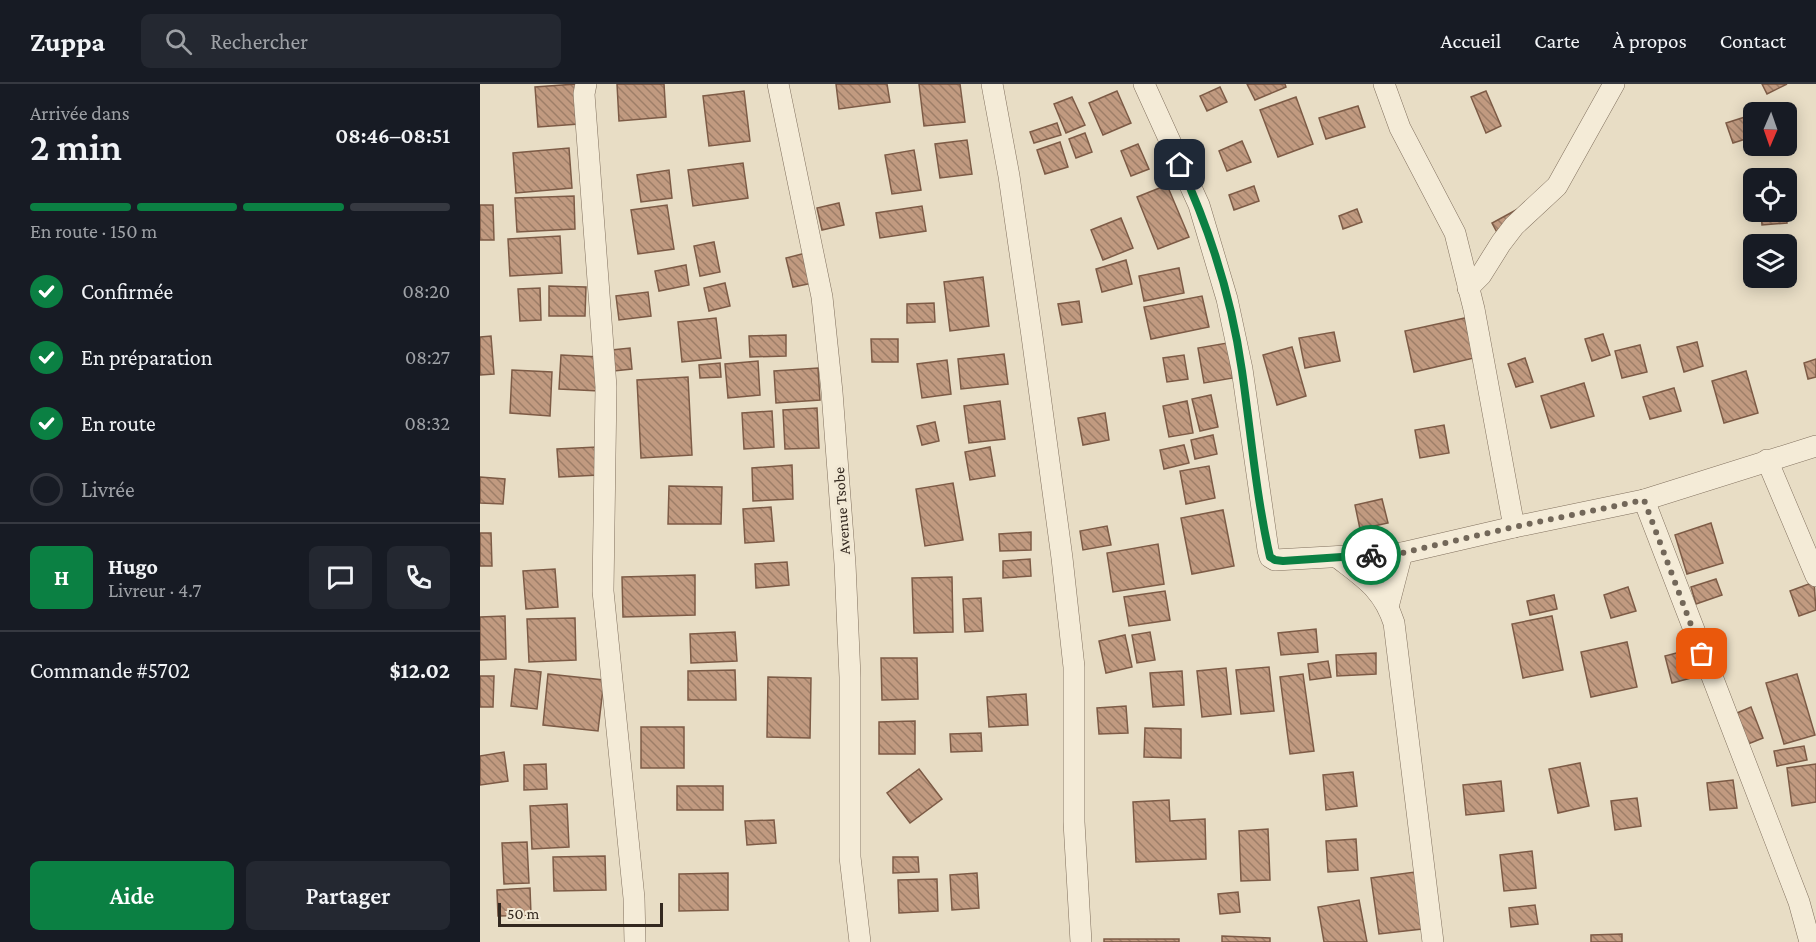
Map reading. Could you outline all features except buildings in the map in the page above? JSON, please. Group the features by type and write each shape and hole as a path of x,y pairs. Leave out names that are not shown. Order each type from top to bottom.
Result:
{"street":[{"path":"586,84 584,94 606,387 603,591 634,898 635,942"},
{"name":"Avenue Tsobe","path":"778,84 822,297 832,392 845,564 850,677 850,857 860,942"},
{"path":"992,84 1009,176 1032,336 1062,558 1074,667 1074,822 1081,942"},
{"path":"1144,84 1199,206 1227,299 1242,369 1270,557 1275,560 1402,553 1644,500 1816,446"},
{"path":"1384,84 1400,128 1455,233 1468,288 1514,527"},
{"path":"1468,288 1481,275 1514,226 1557,186 1614,84"},
{"path":"1767,460 1816,576"},
{"path":"1644,500 1799,902 1810,942"},
{"path":"1388,607 1402,553"},
{"path":"1337,557 1371,583 1388,607 1394,623 1433,942"}],"way so far":[{"path":"1371,555 1402,553 1644,500 1702,654"}],"route":[{"path":"1180,165 1199,206 1227,299 1242,369 1270,557 1283,561 1371,555"}]}
